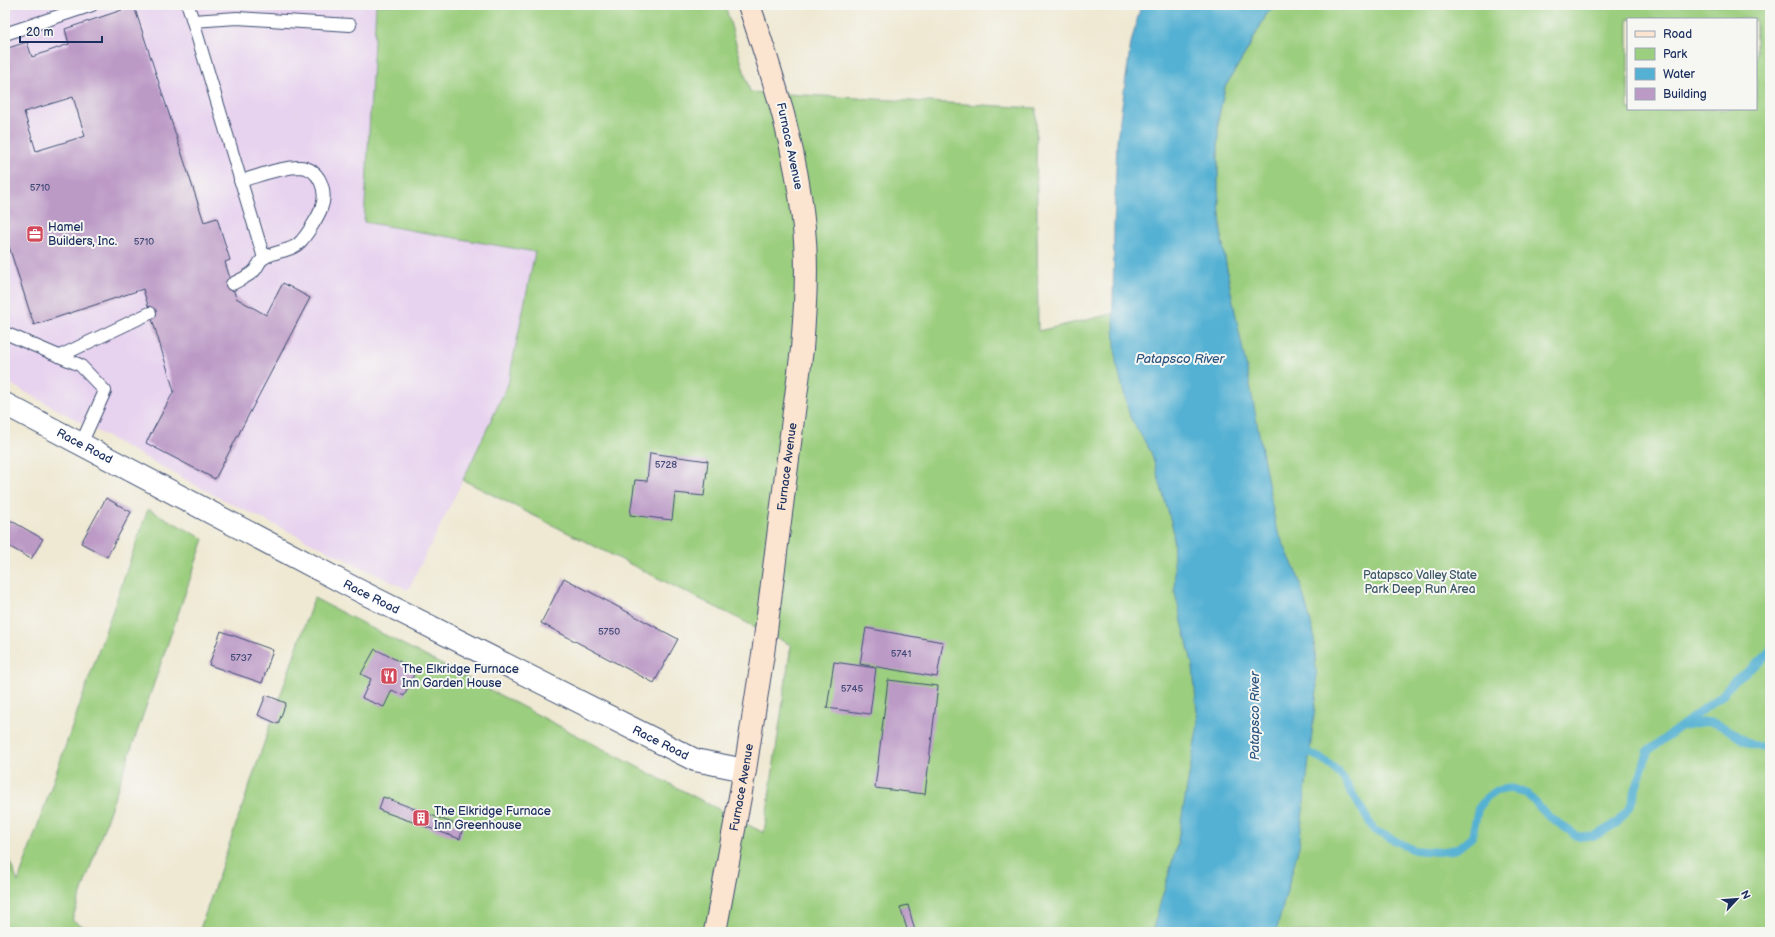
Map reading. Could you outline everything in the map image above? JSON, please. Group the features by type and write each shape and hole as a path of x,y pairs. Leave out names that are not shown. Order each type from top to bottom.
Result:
{"street":[{"name":"Furnace Avenue","path":"715,932 746,770 763,654 802,349 806,304 806,256 800,196 791,143 781,102 749,5"},
{"name":"Race Road","path":"5,404 352,587 695,760 746,770"}],"lane":[{"path":"5,34 92,5"},
{"path":"188,5 264,258"},
{"path":"193,21 237,18 350,25"},
{"path":"232,284 254,271 264,258 291,249 302,241 321,209 323,200 322,185 317,176 308,168 299,167 276,171 240,181"},
{"path":"60,356 150,312"},
{"path":"5,333 80,364 105,391 81,444"}],"shaded area":[{"path":"5,5 376,5 364,222 535,251 508,384 463,480 408,590 212,494 5,381"}],"green space":[{"name":"Patapsco Valley State Park Deep Run Area","path":"376,5 725,5 750,92 1036,108 1038,331 1230,287 1222,241 1218,189 1218,120 1225,87 1266,15 1275,5 1770,5 1770,932 199,932 314,598 764,833 791,645 463,480 508,384 535,252 364,222"},
{"path":"148,509 204,539 72,920 94,932 5,932 5,850 18,882"}],"water":[{"name":"Patapsco River","path":"1141,5 1275,5 1266,15 1225,87 1218,120 1218,189 1222,241 1276,527 1299,579 1314,635 1317,690 1299,846 1276,932 1152,932 1177,845 1198,724 1193,667 1175,593 1173,529 1151,452 1130,417 1116,362 1113,307 1117,140 1131,43"}],"building":[{"path":"134,6 204,222 217,218 230,260 225,262 236,298 266,315 283,283 310,298 215,479 146,443 174,391 143,289 34,325 5,234 5,49 27,42 32,57 69,44 65,29","holes":["73,97 85,136 36,151 24,112"]},
{"path":"650,453 708,461 704,496 675,493 672,520 630,515 635,480 647,481"},
{"path":"106,498 131,512 107,557 81,543"},
{"path":"10,520 43,539 31,559 5,544 5,529"},
{"path":"564,578 678,639 654,683 541,623"},
{"path":"866,628 943,642 937,677 860,664"},
{"path":"221,631 273,650 262,683 209,665"},
{"name":"The Elkridge Furnace Inn Garden House","path":"375,649 416,670 404,696 392,690 384,707 362,698 371,679 361,674"},
{"path":"834,662 876,668 870,714 827,708"},
{"path":"888,680 938,686 925,794 875,788"},
{"path":"266,695 286,703 278,724 258,715"},
{"name":"The Elkridge Furnace Inn Greenhouse","path":"383,797 463,827 460,839 379,810"},
{"path":"908,905 915,931 911,932 908,932 900,907"}],"waterway":[{"path":"1301,749 1322,759 1334,768 1343,778 1374,830 1414,850 1439,852 1457,849 1472,837 1478,809 1487,797 1496,791 1512,788 1527,794 1548,816 1577,836 1593,837 1617,823 1630,807 1648,751 1721,696 1735,680 1761,661 1770,650"},
{"path":"1683,726 1708,722 1724,727 1753,745 1761,747 1770,746"}],"place":[{"name":"Hamel Builders, Inc.","path":"35,234"},
{"name":"The Elkridge Furnace Inn Garden House","path":"389,676"},
{"name":"The Elkridge Furnace Inn Greenhouse","path":"421,818"}]}
